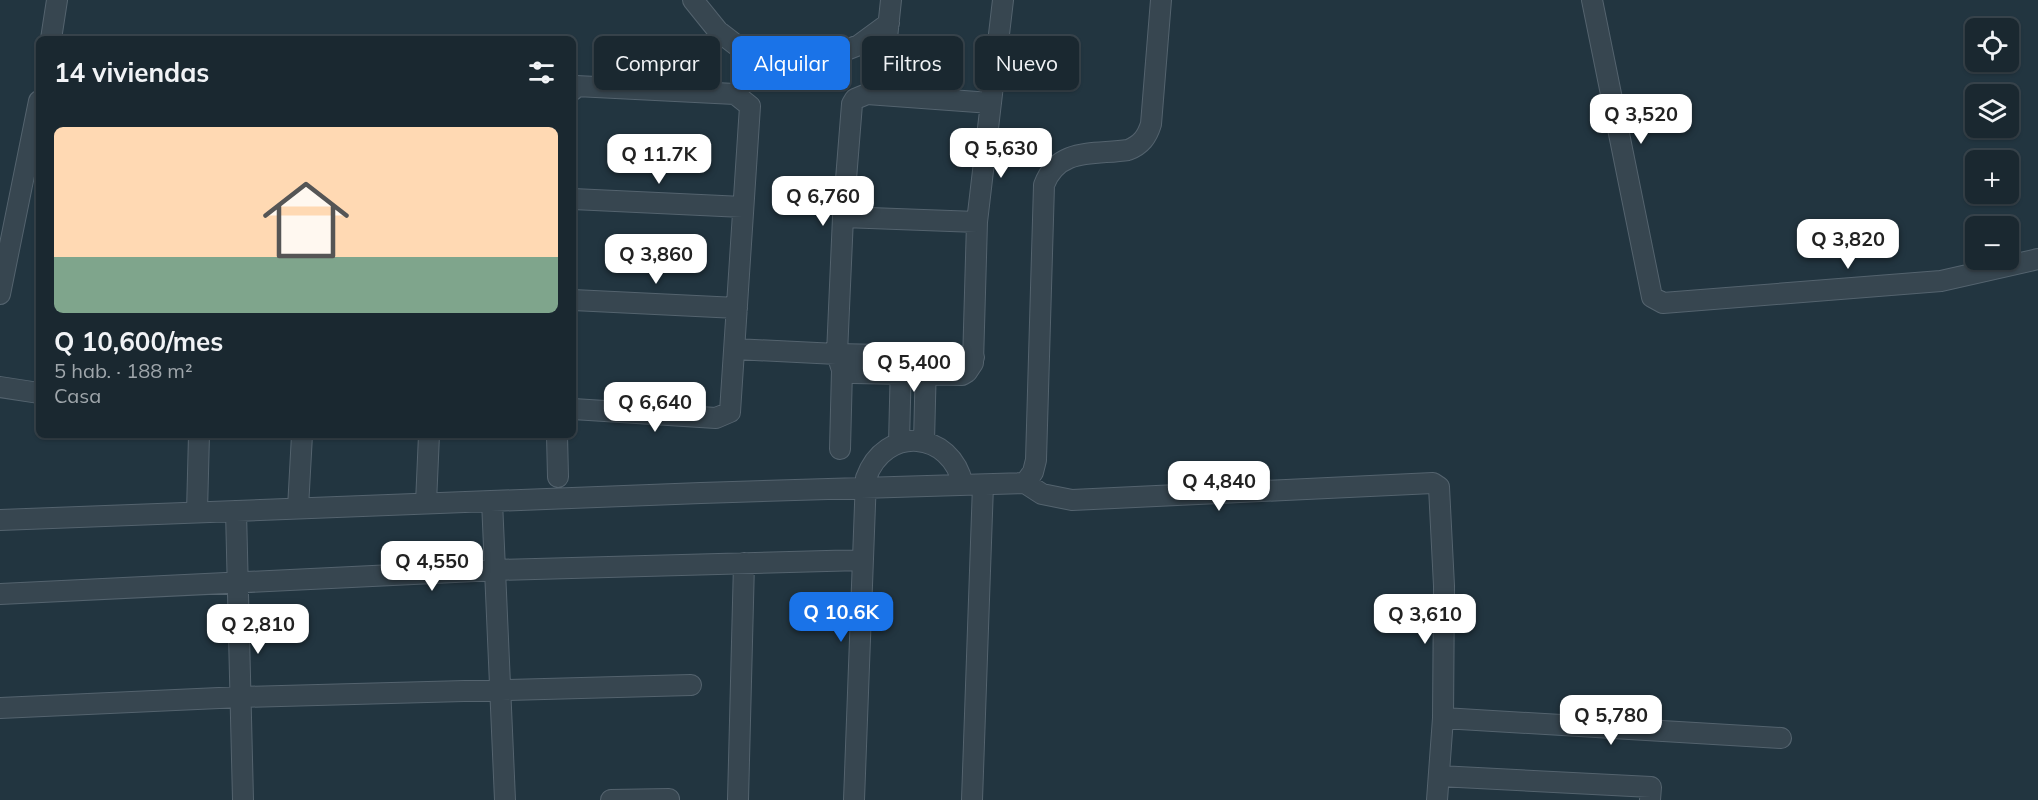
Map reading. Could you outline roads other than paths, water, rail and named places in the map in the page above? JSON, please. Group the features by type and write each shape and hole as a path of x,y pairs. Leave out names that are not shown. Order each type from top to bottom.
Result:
{"street":[{"path":"51,36 57,0"},
{"path":"693,0 718,31 744,51 807,57 836,54 859,45 889,23"},
{"path":"881,95 891,0"},
{"path":"734,354 839,363 926,365 962,375 971,367 974,357 977,222 1003,0"},
{"path":"1025,483 1033,472 1036,460 1044,185 1052,170 1064,159 1078,155 1128,150 1140,144 1145,138 1151,124 1161,0"},
{"path":"1592,0 1652,297 1663,303 1941,281 2038,259"},
{"path":"576,86 735,94 750,106 730,412 716,418 576,409"},
{"path":"840,449 839,363 843,217 850,109 855,99 867,94 991,103"},
{"path":"0,294 36,116"},
{"path":"576,200 744,207"},
{"path":"843,217 977,222"},
{"path":"576,300 737,308"},
{"path":"899,443 900,364"},
{"path":"924,442 926,365"},
{"path":"0,387 36,393"},
{"path":"197,512 199,438"},
{"path":"298,508 302,438"},
{"path":"426,503 429,438"},
{"path":"557,438 558,477"},
{"path":"854,800 866,478 875,460 890,447 907,441 924,442 948,454 958,468 963,485"},
{"path":"0,520 983,484 1025,483 1042,494 1071,500 1434,483 1439,487 1441,494 1444,586 1443,718 1437,800"},
{"path":"972,800 983,484"},
{"path":"492,501 505,800"},
{"path":"236,511 243,800"},
{"path":"0,594 496,570 863,560"},
{"path":"738,800 744,563"},
{"path":"0,708 241,697 691,685"},
{"path":"1443,718 1781,738"},
{"path":"1439,776 1651,787 1650,800"},
{"path":"611,800 669,799"}]}
